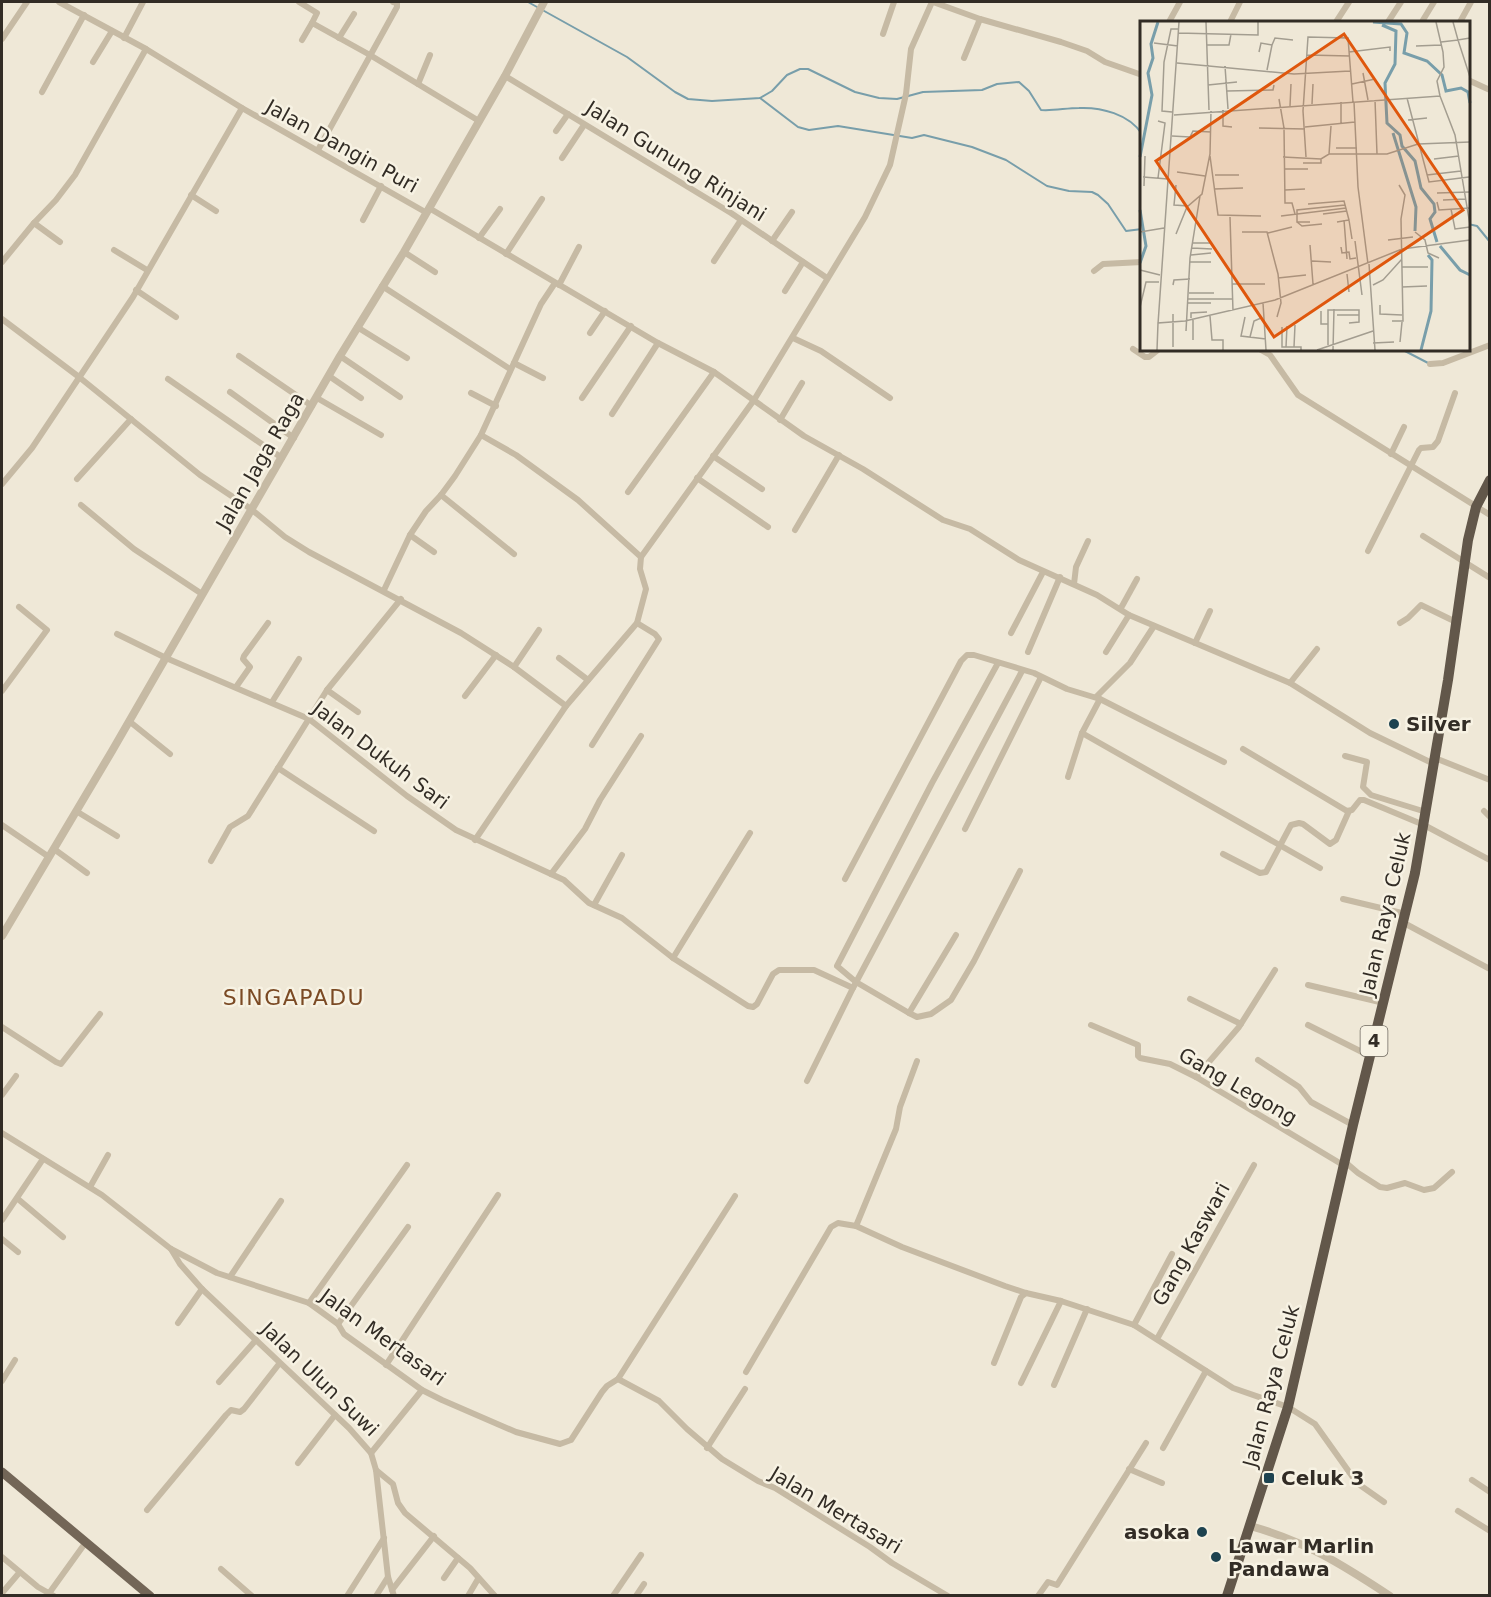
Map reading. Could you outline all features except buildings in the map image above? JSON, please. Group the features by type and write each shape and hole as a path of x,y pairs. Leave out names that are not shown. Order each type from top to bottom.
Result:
{"highway":[{"name":"Jalan Raya Celuk","path":"1227,1596 1288,1407 1353,1125 1405,919 1424,825 1422,811 1434,761 1467,540 1476,507 1490,480"}],"main road":[{"path":"2,1472 149,1595"}],"street":[{"path":"2,39 27,2"},
{"name":"Jalan Dangin Puri","path":"59,2 146,50 242,108 479,238 658,343 714,372 780,420 891,486 931,514 970,529 1019,560 1074,584 1121,608 1129,615 1290,683 1370,733 1434,761 1490,780"},
{"path":"124,38 143,2"},
{"path":"299,2 317,13 302,40"},
{"path":"318,150 394,13 398,5 393,2"},
{"name":"Jalan Jaga Raga","path":"2,936 357,327 404,252 505,76 544,2"},
{"path":"883,34 894,2"},
{"path":"475,840 566,706 637,623 646,589 640,569 641,557 754,400 865,217 890,165 906,94 911,49 932,2 1087,51 1105,62 1140,74"},
{"path":"1170,21 1180,2"},
{"path":"1230,21 1240,2"},
{"path":"1337,21 1349,2"},
{"path":"1389,21 1401,2"},
{"path":"1423,20 1434,2"},
{"path":"1461,21 1472,2"},
{"path":"339,38 354,14"},
{"path":"42,92 84,15"},
{"path":"964,58 980,19"},
{"path":"312,24 370,55 479,121"},
{"path":"93,62 112,31"},
{"path":"2,262 75,175 146,50"},
{"path":"418,84 430,55"},
{"name":"Jalan Gunung Rinjani","path":"505,76 741,220 827,278"},
{"path":"1470,81 1490,90"},
{"path":"2,484 33,448 136,290 242,108"},
{"path":"556,131 568,114"},
{"path":"562,159 584,125"},
{"path":"363,220 381,186"},
{"path":"191,195 216,211"},
{"path":"506,254 542,199"},
{"path":"479,238 500,209"},
{"path":"772,241 792,212"},
{"path":"714,261 741,220"},
{"path":"34,223 60,242"},
{"path":"384,590 410,535 426,511 441,495 481,435 541,304 557,284 579,247"},
{"path":"114,250 147,270"},
{"path":"404,252 435,272"},
{"path":"785,291 802,262"},
{"path":"1094,271 1103,264 1140,262"},
{"path":"382,286 512,366 543,378"},
{"path":"136,290 176,317"},
{"path":"590,333 605,311"},
{"path":"2,319 79,377 200,476 251,509 285,537 309,552 401,599 496,655 566,706"},
{"path":"582,398 631,326"},
{"path":"357,327 407,358"},
{"path":"793,338 821,351 890,398"},
{"path":"612,414 658,343"},
{"path":"1430,364 1443,363 1490,345"},
{"path":"1133,349 1145,357 1149,357 1157,351"},
{"path":"1263,351 1270,356 1298,394 1490,515"},
{"path":"239,356 312,406"},
{"path":"340,356 400,397"},
{"path":"628,492 714,372"},
{"path":"329,376 361,398"},
{"path":"168,380 282,458"},
{"path":"780,420 802,383"},
{"path":"230,392 294,438"},
{"path":"471,393 496,406"},
{"path":"1368,551 1421,448 1435,445 1455,393"},
{"path":"317,398 381,435"},
{"path":"77,479 131,419"},
{"path":"1391,454 1404,428"},
{"path":"481,435 516,455 578,500 641,557"},
{"path":"795,530 839,455"},
{"path":"713,456 762,489"},
{"path":"698,478 768,527"},
{"path":"441,495 514,554"},
{"path":"81,505 134,549 202,594"},
{"path":"410,535 434,552"},
{"path":"1423,536 1490,578"},
{"path":"1074,584 1076,567 1088,541"},
{"path":"1011,633 1043,572"},
{"path":"1028,652 1060,578"},
{"path":"1121,608 1137,579"},
{"path":"211,861 230,827 248,816 327,690 401,599"},
{"path":"1400,623 1421,605 1456,622"},
{"path":"2,691 47,630 19,607"},
{"path":"1195,642 1210,611"},
{"path":"1106,652 1129,615"},
{"path":"236,687 250,667 243,659 244,656 268,622"},
{"path":"592,745 659,639 637,623"},
{"path":"1068,777 1082,733 1098,698 1130,663 1154,626"},
{"path":"514,667 539,630"},
{"name":"Jalan Dukuh Sari","path":"117,634 166,658 309,718 407,796 456,830 564,879 594,905 622,918 673,958 751,1007 757,1004 773,974 779,970 814,970 854,985"},
{"path":"1290,683 1317,650"},
{"path":"465,696 496,655"},
{"path":"845,879 964,657 974,655 1022,670 1080,694 1098,698 1224,762"},
{"path":"559,658 588,680"},
{"path":"272,702 299,659"},
{"path":"998,663 837,962 838,969 854,985 917,1017 931,1014 951,999 974,961 1020,871"},
{"path":"807,1081 854,985 1022,670"},
{"path":"965,829 1041,677"},
{"path":"327,690 358,712"},
{"path":"129,721 170,754"},
{"path":"1082,733 1320,868"},
{"path":"551,874 585,829 600,800 641,736"},
{"path":"1243,750 1349,811"},
{"path":"1345,756 1367,762 1363,787 1367,792 1422,811"},
{"path":"278,768 374,831"},
{"path":"1223,854 1263,873 1268,871 1289,827 1299,823 1328,843 1332,843 1336,840 1349,811 1359,801 1364,800 1424,825 1490,860"},
{"path":"1484,811 1490,818"},
{"path":"76,812 117,836"},
{"path":"2,825 49,857"},
{"path":"673,958 750,833"},
{"path":"54,849 87,873"},
{"path":"594,905 622,855"},
{"path":"1342,899 1405,919 1490,969"},
{"path":"909,1013 956,935"},
{"path":"1196,1077 1241,1024 1275,970"},
{"path":"1308,985 1384,1003"},
{"path":"1190,999 1241,1024"},
{"path":"2,1027 61,1064 100,1014"},
{"name":"Gang Legong","path":"1091,1025 1138,1045 1137,1056 1140,1058 1170,1064 1196,1077 1344,1163 1380,1187 1387,1188 1405,1183 1424,1190 1434,1188 1452,1172"},
{"path":"1308,1025 1370,1056"},
{"path":"1258,1060 1299,1087 1311,1102 1353,1125"},
{"path":"856,1226 896,1129 900,1107 917,1061"},
{"path":"2,1095 16,1076"},
{"path":"2,1133 90,1187 171,1249"},
{"path":"90,1187 108,1155"},
{"path":"2,1220 44,1159"},
{"path":"309,1303 407,1165"},
{"name":"Gang Kaswari","path":"1157,1339 1254,1165"},
{"path":"386,1365 498,1196"},
{"path":"618,1379 735,1196"},
{"path":"18,1199 63,1237"},
{"path":"230,1277 281,1201"},
{"path":"746,1372 831,1227 838,1223 856,1226 902,1247 1026,1293 1061,1301 1134,1325 1233,1388 1288,1407 1319,1428 1357,1483 1384,1502"},
{"path":"338,1324 408,1227"},
{"path":"2,1239 18,1252"},
{"name":"Jalan Mertasari","path":"171,1249 230,1277 309,1303 338,1324 344,1334 422,1390 516,1432 560,1444 571,1440 602,1392 618,1379 659,1401 707,1448 753,1479 775,1488 948,1596"},
{"name":"Jalan Ulun Suwi","path":"171,1249 180,1264 202,1289 237,1320 279,1364 335,1415 372,1453 388,1577 393,1593"},
{"path":"1134,1325 1172,1254"},
{"path":"178,1323 202,1289"},
{"path":"994,1363 1021,1297 1026,1293"},
{"path":"1021,1383 1061,1301"},
{"path":"1054,1385 1087,1309"},
{"path":"219,1382 256,1340"},
{"path":"2,1381 15,1360"},
{"path":"147,1510 226,1415 232,1410 240,1412 244,1409 279,1364"},
{"path":"1163,1448 1206,1371"},
{"path":"707,1448 745,1389"},
{"path":"372,1453 422,1390"},
{"path":"298,1463 335,1415"},
{"path":"1038,1596 1047,1582 1057,1585 1146,1443"},
{"path":"1129,1469 1162,1484"},
{"path":"376,1470 393,1484 402,1509 458,1558 495,1596"},
{"path":"1472,1480 1490,1491"},
{"path":"1458,1510 1490,1531"},
{"path":"1250,1526 1285,1536 1325,1554 1390,1596"},
{"path":"393,1593 434,1536"},
{"path":"347,1596 384,1537"},
{"path":"2,1557 19,1573 52,1594 86,1542"},
{"path":"613,1596 641,1555"},
{"path":"444,1578 458,1558"},
{"path":"221,1569 252,1596"},
{"path":"2,1593 19,1573"},
{"path":"376,1596 388,1577"},
{"path":"468,1596 478,1579"},
{"path":"636,1596 644,1584"}],"waterway":[{"path":"528,2 627,57 688,99 712,101 760,98 772,91 787,75 800,69 808,69 855,92 879,98 897,99 923,92 982,90 997,84 1019,82 1029,91 1041,110 1087,108 1105,111 1130,121 1140,132"},
{"path":"760,98 798,127 809,130 838,126 912,138 924,135 972,147 1006,160 1047,186 1069,191 1092,192 1108,204 1126,231 1140,229"},
{"path":"1470,224 1477,226 1490,242"},
{"path":"1405,351 1430,364"}],"place":[{"name":"Silver","path":"1394,724"},
{"name":"Celuk 3","path":"1269,1478"},
{"name":"asoka","path":"1202,1532"},
{"name":"Lawar Marlin Pandawa","path":"1216,1557"}],"district":[{"name":"SINGAPADU","path":"294,997"}]}
